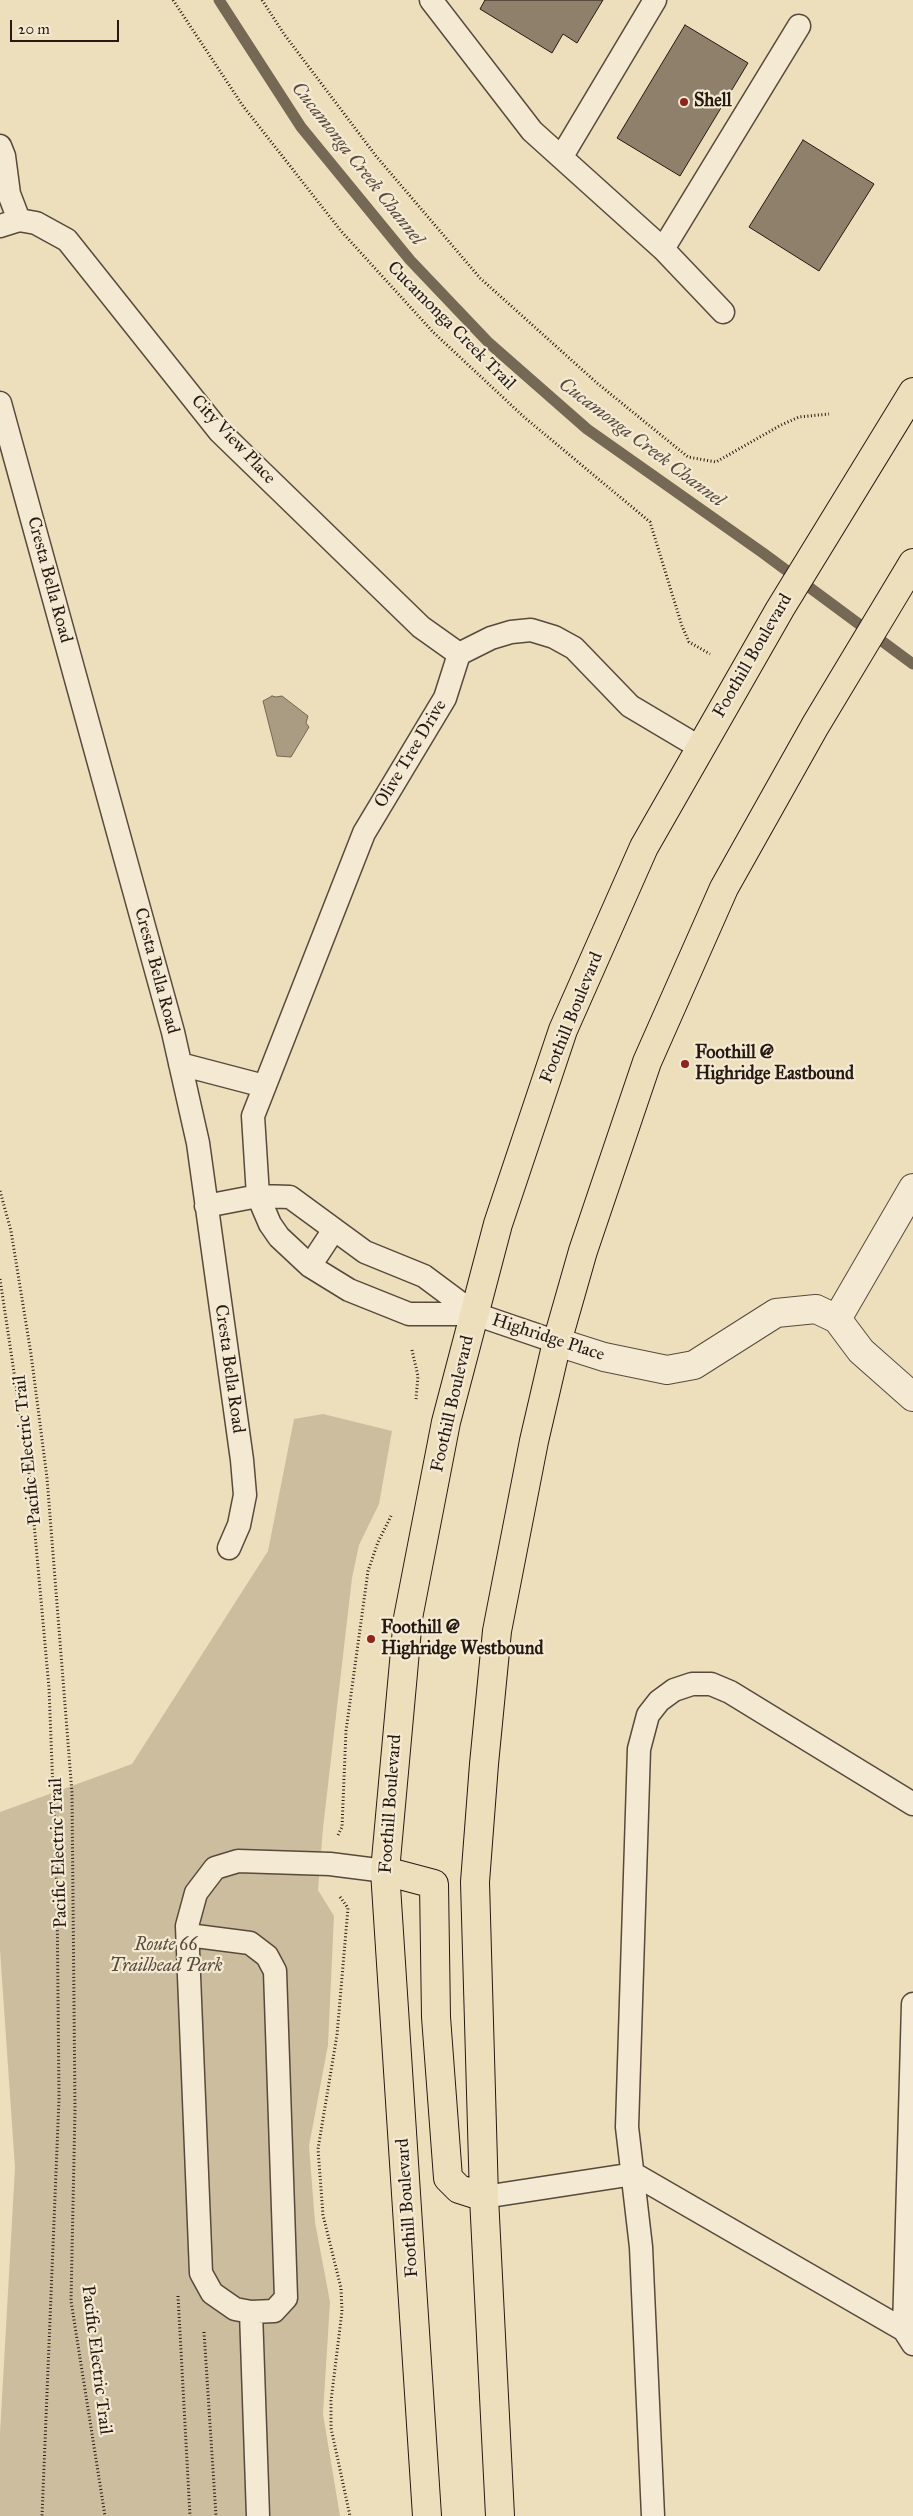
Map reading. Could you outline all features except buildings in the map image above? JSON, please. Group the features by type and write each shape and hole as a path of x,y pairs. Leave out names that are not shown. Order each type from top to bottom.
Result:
{"main road":[{"name":"Foothill Boulevard","path":"427,2516 385,1871 408,1618 446,1422 498,1224 563,1030 644,847 780,609 913,392"},
{"path":"500,2516 484,2197 475,1882 497,1631 534,1441 557,1342 583,1251 647,1062 724,888 857,655 907,572"},
{"path":"385,1871 434,1884 436,2017 448,2178 459,2189 484,2197"}],"street":[{"path":"837,1319 913,1188"},
{"name":"Highridge Place","path":"557,1342 604,1357 667,1370 694,1365 776,1313 816,1309 837,1319 862,1350 913,1397"}],"lane":[{"path":"431,0 532,131 562,156 663,249 723,312"},
{"path":"562,156 655,0"},
{"path":"663,249 799,26"},
{"path":"0,146 4,156 9,194 9,223"},
{"name":"City View Place","path":"9,223 36,223 67,240 219,431 421,627 459,654"},
{"name":"Cresta Bella Road","path":"0,404 180,1064 198,1143 242,1460 244,1495 239,1525 229,1548"},
{"path":"459,654 491,638 510,632 531,630 554,637 574,648 630,706 699,748"},
{"name":"Olive Tree Drive","path":"252,1116 364,833 445,698 459,654"},
{"path":"180,1064 264,1086"},
{"name":"Highridge Place","path":"252,1116 258,1196 270,1224 279,1237 310,1266 349,1290 409,1314 474,1314 557,1342"},
{"path":"206,1206 258,1196 290,1198 333,1231 365,1252 424,1276 474,1314"},
{"path":"310,1266 333,1231"},
{"path":"653,2516 641,2247 628,2117 639,1750 648,1715 660,1701 674,1690 692,1684 711,1684 730,1692 913,1804"},
{"path":"188,1935 250,1943 267,1956 275,1970 286,2298 274,2310 251,2312 235,2309 212,2293 200,2273 187,1926 196,1892 215,1868 238,1861 330,1864 385,1871"},
{"path":"484,2197 634,2174 908,2337 913,2004"},
{"path":"251,2312 258,2516"}],"path":[{"name":"Cucamonga Creek Trail","path":"173,0 243,106 341,232 433,332 524,417 650,522 682,626 689,642 710,654"},
{"path":"262,0 284,34 376,156 480,278 597,383 688,458 716,462 780,425 800,417 829,414"},
{"name":"Pacific Electric Trail","path":"0,1191 13,1240 46,1468 71,1783 74,1894 75,2110 71,2302 105,2516"},
{"name":"Pacific Electric Trail","path":"0,1279 30,1479 49,1688 57,1892 59,2099 42,2516"},
{"path":"330,1864 328,1893 343,1898 348,1908 336,2035 318,2149 319,2184 323,2215 341,2288 342,2311 331,2401 331,2428 350,2516"},
{"path":"204,2332 216,2516"}],"green space":[{"name":"Route 66 Trailhead Park","path":"323,1414 392,1431 379,1504 359,1545 352,1578 323,1828 318,1890 334,1916 328,2045 309,2146 315,2222 330,2302 323,2414 340,2516 0,2516 0,2433 15,2168 0,1950 0,1812 132,1764 268,1551 294,1419"}],"shaded area":[{"path":"272,696 282,696 308,716 306,723 309,727 291,757 277,756 263,701"}],"waterway":[{"name":"Cucamonga Creek Channel","path":"219,0 301,127 410,260 489,343 587,429 763,553 913,664"}],"place":[{"name":"Shell","path":"684,102"},
{"name":"Foothill @ Highridge Eastbound","path":"685,1064"},
{"name":"Foothill @ Highridge Westbound","path":"371,1639"}]}
